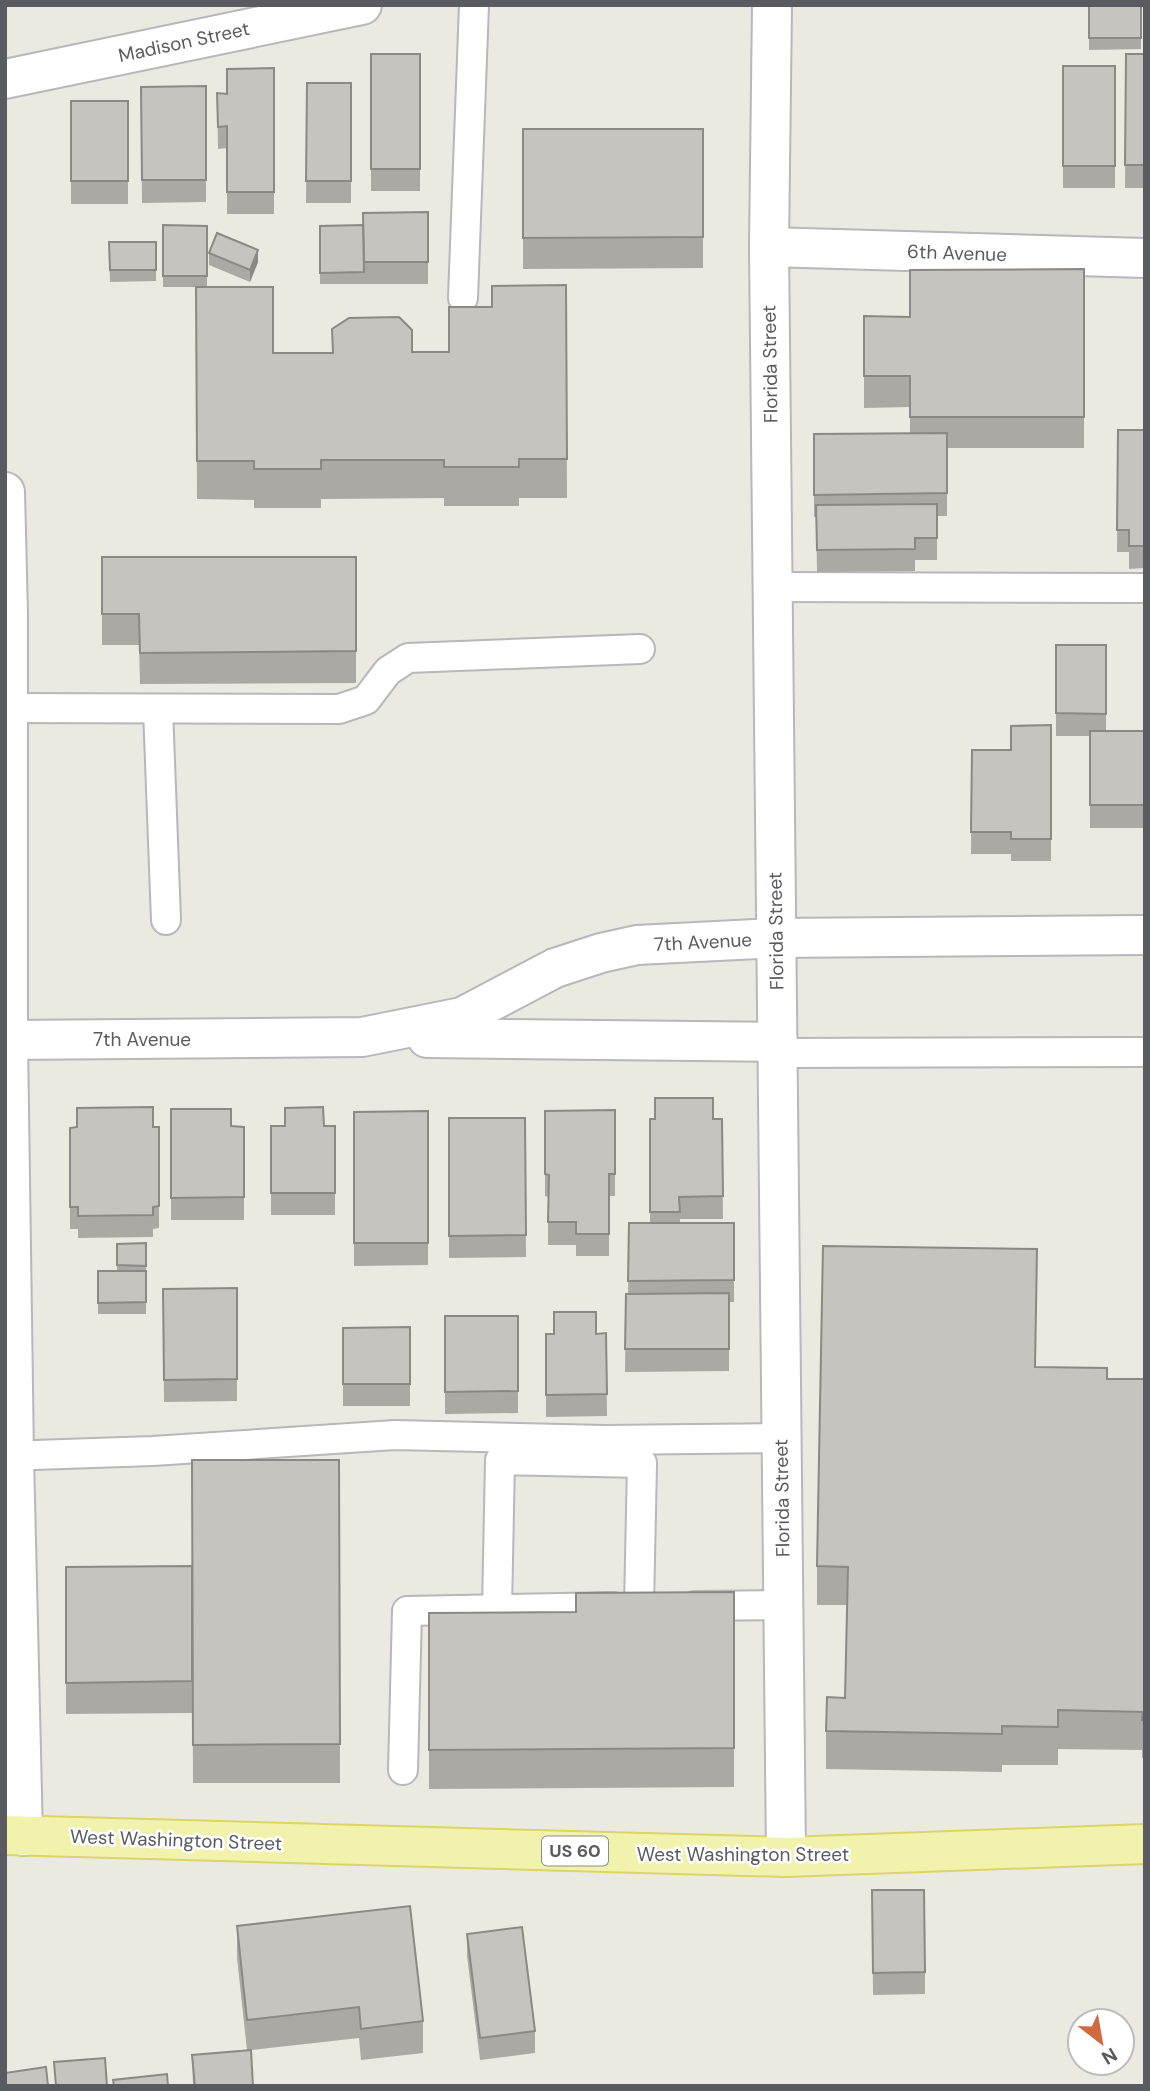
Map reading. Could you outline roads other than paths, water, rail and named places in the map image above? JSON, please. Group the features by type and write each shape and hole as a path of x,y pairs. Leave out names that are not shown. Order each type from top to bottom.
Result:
{"main road":[{"name":"West Washington Street","path":"14,1836 786,1857 1145,1844"}],"street":[{"name":"Madison Street","path":"5,79 362,5"},
{"name":"Florida Street","path":"772,5 769,247 786,1857"},
{"name":"6th Avenue","path":"769,247 1145,258"},
{"path":"5,492 8,708 9,1456 14,1836"},
{"name":"7th Avenue","path":"362,1037 462,1017 555,968 637,945 776,938 1145,935"},
{"name":"7th Avenue","path":"7,1040 362,1037 778,1048"}],"lane":[{"path":"463,298 474,5"},
{"path":"773,587 1145,588"},
{"path":"8,708 339,709 366,700 388,671 408,658 640,649"},
{"path":"158,709 166,920"},
{"path":"778,1048 1145,1052"},
{"path":"9,1456 153,1451 395,1435 605,1440 781,1438"},
{"path":"497,1609 500,1460 642,1463 639,1607"},
{"path":"403,1770 407,1611 783,1605"}]}
